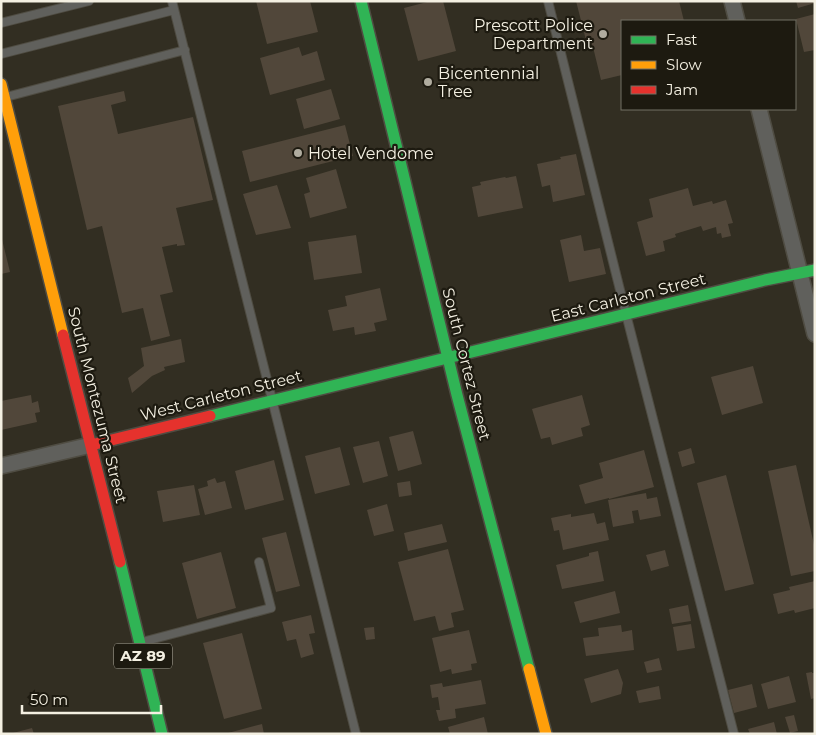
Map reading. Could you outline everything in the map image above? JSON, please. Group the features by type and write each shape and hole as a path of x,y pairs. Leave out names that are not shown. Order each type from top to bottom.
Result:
{"street":[{"name":"South Cortez Street","path":"361,1 448,357 546,734"},
{"path":"732,1 737,20"},
{"name":"South Montezuma Street","path":"1,84 162,734"},
{"path":"759,110 815,334"},
{"name":"East Carleton Street","path":"448,357 815,270"},
{"name":"West Carleton Street","path":"1,466 448,357"}],"lane":[{"path":"1,23 89,1"},
{"path":"172,1 356,734"},
{"path":"548,1 734,734"},
{"path":"1,54 174,10"},
{"path":"4,97 184,50"},
{"path":"140,642 271,608 259,562"}],"building":[{"path":"256,1 310,1 318,32 267,44"},
{"path":"431,1 443,1 456,51 418,61 404,8"},
{"name":"Prescott Police Department","path":"576,1 679,1 684,20 621,20 621,75 601,80 593,47 588,48"},
{"path":"796,1 815,1 815,3 798,8"},
{"path":"815,14 815,50 804,52 796,19"},
{"path":"299,47 302,56 317,51 325,80 270,95 260,58"},
{"path":"331,89 340,119 304,129 296,99"},
{"path":"124,91 126,101 111,105 118,134 193,117 213,200 176,208 185,245 177,246 177,244 162,247 173,292 160,295 170,336 151,341 143,308 122,313 102,226 87,230 58,106"},
{"name":"Hotel Vendome","path":"345,125 353,156 250,182 242,151"},
{"path":"576,154 585,195 553,202 550,185 542,187 537,164"},
{"path":"336,169 347,208 310,218 304,194 310,192 306,178"},
{"path":"516,176 523,208 478,217 472,187 481,185 480,182"},
{"path":"277,185 291,228 256,235 243,194"},
{"path":"688,188 693,206 712,201 713,204 726,200 733,223 728,224 731,236 722,238 721,233 717,234 716,227 703,231 701,226 675,234 676,237 663,241 665,251 646,256 637,222 653,217 649,199"},
{"path":"1,235 10,272 1,274"},
{"path":"356,235 362,273 314,280 308,242"},
{"path":"581,235 584,251 600,248 606,274 569,282 560,240"},
{"path":"380,288 387,320 374,323 376,331 355,335 354,327 333,331 328,310 347,306 345,296"},
{"path":"181,339 185,362 164,367 165,370 152,376 132,393 128,378 144,366 141,348"},
{"path":"753,366 763,403 722,415 711,377"},
{"path":"31,395 32,403 38,401 40,412 35,413 37,422 1,430 1,401"},
{"path":"582,395 590,425 581,428 583,436 552,445 550,437 541,439 532,409"},
{"path":"413,431 422,464 398,471 389,437"},
{"path":"379,441 388,476 363,483 353,447"},
{"path":"340,447 350,485 315,494 305,456"},
{"path":"691,448 695,463 682,467 678,452"},
{"path":"644,450 654,487 585,504 579,485 603,478 599,463"},
{"path":"274,460 284,500 245,510 235,471"},
{"path":"796,465 815,549 815,571 791,576 768,471"},
{"path":"726,475 754,584 725,591 697,483"},
{"path":"215,478 217,483 225,481 232,508 205,515 198,489 208,486 207,481"},
{"path":"410,481 412,495 399,497 397,483"},
{"path":"194,485 200,515 163,522 157,491"},
{"path":"646,493 647,499 657,497 661,516 640,520 638,510 632,511 634,523 613,527 608,500"},
{"path":"387,504 394,531 374,536 367,510"},
{"path":"594,513 597,524 605,522 609,540 563,550 559,530 554,531 551,518 571,514 571,517"},
{"path":"442,524 447,542 408,551 404,533"},
{"path":"286,532 300,586 276,592 262,538"},
{"path":"448,549 464,610 451,613 454,627 439,631 435,616 414,621 398,562"},
{"path":"665,550 669,566 651,571 646,555"},
{"path":"598,551 604,581 562,589 556,565 589,556 589,553"},
{"path":"221,552 236,608 197,619 182,563"},
{"path":"815,581 815,608 795,613 794,610 778,614 773,594 790,590 789,587"},
{"path":"615,591 620,613 580,623 574,602"},
{"path":"688,605 691,621 672,624 669,609"},
{"path":"311,615 315,633 309,634 314,654 301,658 296,639 287,641 282,622"},
{"path":"691,624 695,648 677,651 673,627"},
{"path":"621,625 622,632 632,630 634,650 586,656 583,638 599,636 598,628"},
{"path":"374,627 375,639 366,640 364,628"},
{"path":"469,630 477,663 471,664 472,670 452,674 451,669 440,672 432,638"},
{"path":"242,633 262,709 224,719 203,643"},
{"path":"659,658 662,670 647,673 644,662"},
{"path":"618,669 623,683 621,694 591,703 584,679"},
{"path":"806,673 815,673 815,698 811,699"},
{"path":"789,676 796,702 768,709 761,684"},
{"path":"481,680 486,704 455,709 456,718 439,721 436,710 440,710 438,697 432,698 430,685 442,683 443,687"},
{"path":"752,684 757,707 734,713 728,690"},
{"path":"659,686 661,699 639,703 636,691"},
{"path":"794,715 798,731 790,733 785,717"},
{"path":"484,717 488,734 450,734 448,727"},
{"path":"774,722 777,734 750,734 748,729"},
{"path":"262,724 264,734 228,734 228,733"},
{"path":"32,728 34,734 13,734 13,733"}],"traffic: fast":[{"path":"361,1 457,395 529,669"},
{"path":"210,416 765,280 815,270"},
{"path":"120,562 162,734"}],"traffic: slow":[{"path":"1,84 63,335"},
{"path":"529,669 546,734"}],"traffic: jam":[{"path":"63,335 120,562"},
{"path":"91,445 210,416"}],"place":[{"name":"Prescott Police Department","path":"603,34"},
{"name":"Bicentennial Tree","path":"428,82"},
{"name":"Hotel Vendome","path":"298,153"}]}
